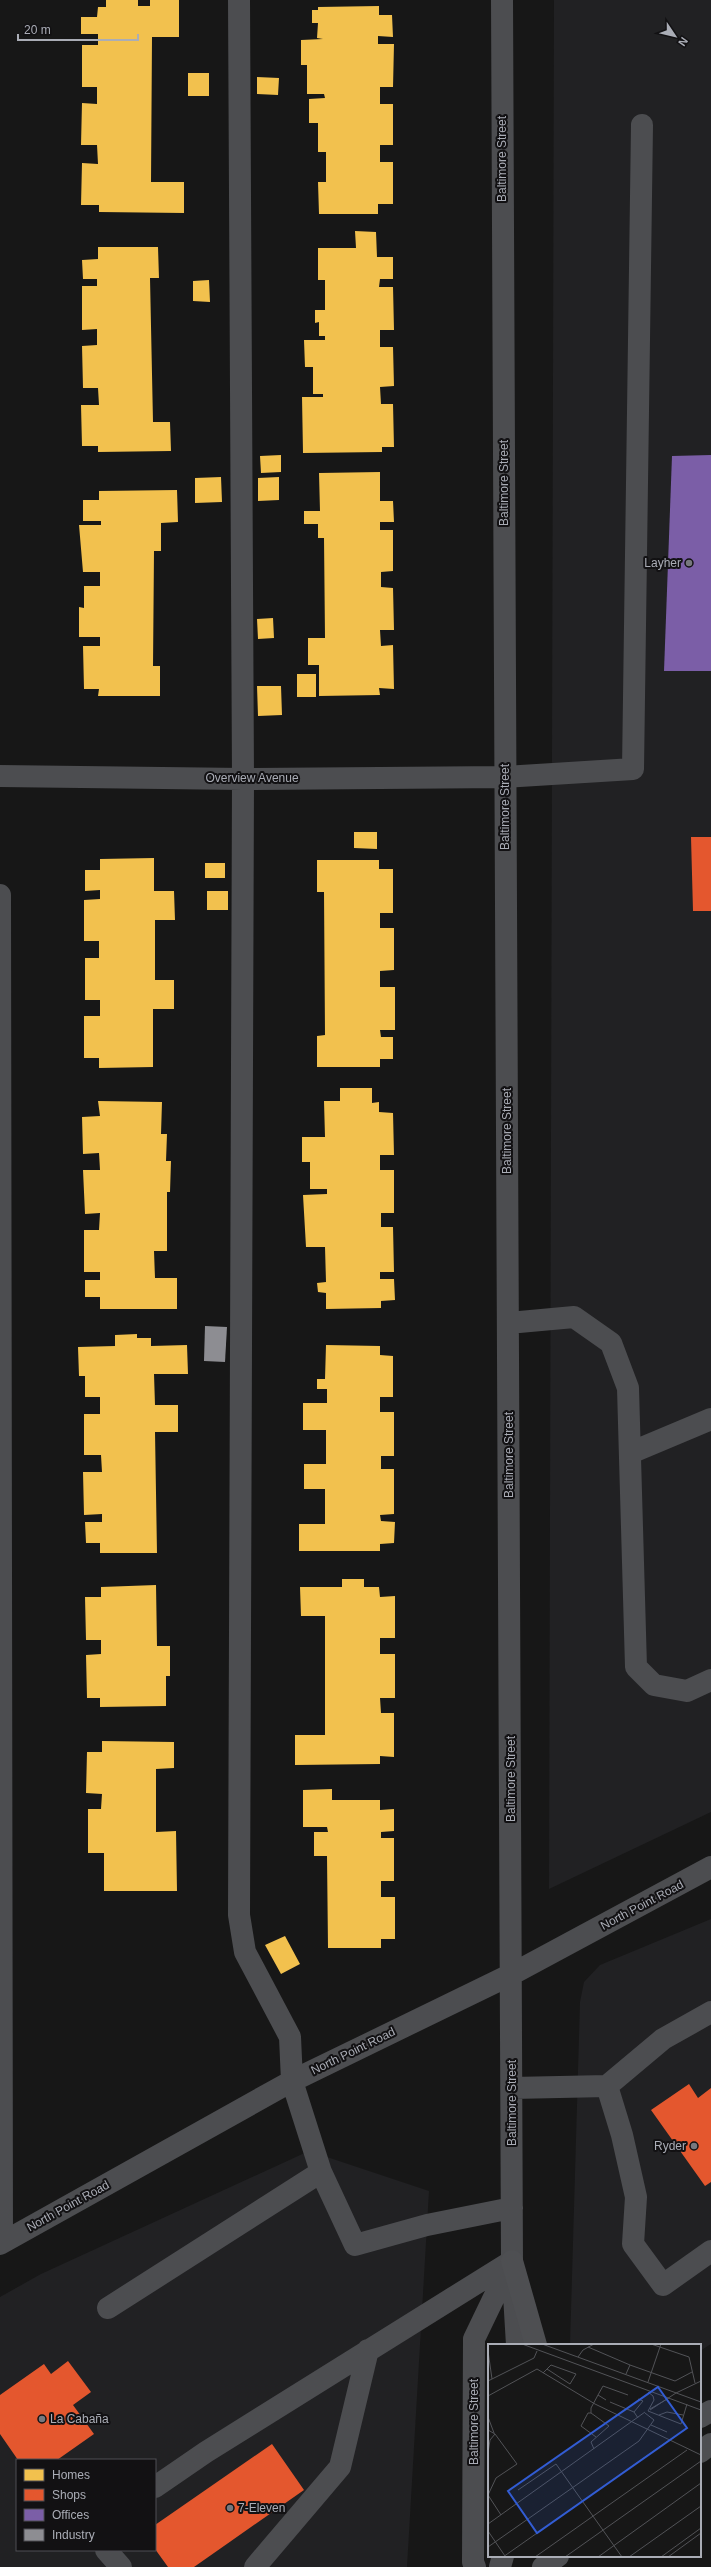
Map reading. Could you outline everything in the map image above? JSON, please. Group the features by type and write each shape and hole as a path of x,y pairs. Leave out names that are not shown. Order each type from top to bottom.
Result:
{"main road":[{"path":"512,2261 536,2344"},
{"path":"701,2416 711,2411"},
{"path":"701,2451 711,2444"},
{"path":"543,2567 557,2557"}],"street":[{"path":"239,0 243,779 239,1914 245,1952 290,2037 292,2081 321,2172 355,2245 434,2224 512,2208"},
{"name":"Baltimore Street","path":"502,0 512,1974 512,2261 517,2344"},
{"name":"Overview Avenue","path":"0,776 243,779 505,777 633,769 642,125"},
{"path":"0,895 1,2243"},
{"path":"508,1323 574,1317 611,1343 628,1388 636,1667 654,1685 687,1690 711,1680"},
{"path":"630,1453 711,1419"},
{"name":"North Point Road","path":"1,2243 292,2081 512,1974 711,1867"},
{"path":"512,2088 607,2086 663,2039 711,2012"},
{"path":"607,2086 622,2135 636,2197 633,2244 663,2285 711,2252"},
{"path":"108,2308 321,2172"},
{"path":"156,2486 206,2452 512,2261"},
{"name":"Baltimore Street","path":"475,2567 473,2562 474,2339 512,2261"},
{"path":"255,2567 340,2467 368,2350"},
{"path":"107,2551 121,2567"},
{"path":"500,2567 503,2557"}],"shaded area":[{"path":"554,0 711,0 711,1812 549,1889"},
{"path":"711,1919 711,2344 701,2350 701,2344 570,2344 580,2002 584,1982 600,1965"},
{"path":"309,2151 429,2191 407,2567 0,2567 0,2297 41,2274"}],"building: Homes":[{"path":"106,0 138,0 138,6 150,6 150,0 179,0 179,37 152,37 151,182 184,182 184,213 99,212 99,205 81,205 82,163 98,164 97,145 81,145 82,103 97,104 97,87 82,87 82,45 98,45 98,34 81,34 81,17 97,17 98,7 106,7"},
{"path":"379,6 379,15 392,15 393,37 378,36 378,44 394,44 393,87 380,87 380,104 393,104 393,145 380,145 380,162 393,162 393,204 378,204 378,214 319,214 318,182 326,182 326,152 318,152 318,123 309,123 309,99 325,98 324,94 307,94 307,65 301,65 301,40 323,39 317,38 318,23 312,23 312,10 318,10 318,7"},
{"path":"188,73 209,73 209,96 188,96"},
{"path":"257,77 279,78 278,95 257,94"},
{"path":"355,231 376,232 377,257 393,257 393,279 380,279 379,287 393,287 394,330 380,330 380,347 393,347 394,386 380,387 381,404 393,404 394,447 382,447 382,452 303,453 302,397 323,397 323,394 313,394 313,367 305,367 304,340 325,340 325,336 319,336 319,322 315,323 315,310 325,310 325,280 318,280 318,248 356,248"},
{"path":"98,247 158,247 159,278 150,278 153,422 170,422 171,451 98,452 98,446 82,446 81,405 99,405 98,388 83,388 82,346 97,345 97,329 82,330 82,286 97,286 97,279 83,279 82,260 98,259"},
{"path":"209,280 210,302 193,301 193,281"},
{"path":"281,455 281,472 261,473 260,456"},
{"path":"380,472 380,501 393,501 394,522 380,522 380,530 393,530 393,571 381,572 381,587 393,588 394,630 380,630 381,646 393,645 394,689 379,688 380,695 319,696 319,665 308,665 308,638 325,638 324,538 318,538 318,524 304,524 304,511 320,511 319,473"},
{"path":"221,477 222,502 195,503 195,478"},
{"path":"279,477 279,500 258,501 258,478"},
{"path":"177,490 178,522 161,523 161,551 154,551 153,666 160,666 160,696 98,696 99,689 84,689 83,646 100,646 100,637 79,637 79,607 84,608 84,586 100,586 100,572 83,572 79,525 101,525 101,521 83,521 83,500 99,500 99,491"},
{"path":"273,618 274,638 258,639 257,619"},
{"path":"297,674 316,674 316,697 297,697"},
{"path":"257,686 281,686 282,715 258,716"},
{"path":"354,832 377,832 377,849 354,848"},
{"path":"154,858 154,891 174,891 175,920 155,920 155,980 174,980 174,1009 153,1009 153,1067 99,1068 99,1058 84,1058 84,1016 100,1016 100,1000 85,1000 85,958 99,958 99,941 84,941 84,900 100,899 100,890 85,891 85,870 100,870 100,859"},
{"path":"317,860 379,860 379,869 393,869 393,913 380,913 380,928 394,928 394,970 380,971 380,987 395,987 395,1030 380,1030 381,1037 393,1037 393,1059 380,1059 380,1067 317,1067 317,1036 325,1035 324,892 317,892"},
{"path":"205,863 225,863 225,878 205,878"},
{"path":"207,891 228,891 228,910 207,910"},
{"path":"340,1088 372,1088 372,1103 379,1102 379,1112 393,1113 394,1155 380,1155 380,1170 394,1170 394,1213 381,1213 381,1227 393,1227 394,1272 380,1272 380,1279 394,1279 395,1300 381,1301 381,1308 326,1309 326,1293 318,1292 317,1283 326,1282 325,1247 306,1247 303,1195 327,1194 327,1189 310,1189 310,1162 302,1162 302,1137 325,1137 324,1101 340,1101"},
{"path":"98,1101 162,1102 161,1134 167,1134 166,1161 171,1161 170,1192 167,1192 167,1251 154,1251 155,1278 177,1278 177,1309 100,1309 100,1297 85,1297 85,1280 100,1280 100,1272 84,1272 84,1230 99,1230 100,1213 85,1214 83,1170 100,1170 99,1153 83,1154 82,1117 100,1116"},
{"path":"137,1334 137,1338 151,1338 151,1346 187,1345 188,1374 154,1374 155,1405 178,1405 178,1432 155,1432 157,1553 100,1553 100,1543 86,1543 85,1522 102,1522 102,1514 84,1515 83,1472 102,1472 101,1455 84,1455 84,1414 100,1414 100,1397 85,1397 85,1376 79,1376 78,1347 115,1346 115,1335"},
{"path":"326,1345 380,1346 380,1355 393,1356 393,1397 380,1397 380,1412 394,1412 394,1456 381,1456 381,1469 394,1469 394,1514 380,1515 381,1521 395,1522 394,1543 380,1544 380,1551 299,1551 299,1524 325,1524 325,1489 304,1489 304,1464 326,1464 326,1430 303,1430 303,1403 327,1403 327,1389 317,1389 317,1379 325,1379"},
{"path":"342,1579 364,1579 364,1587 379,1587 380,1597 395,1596 395,1638 380,1638 380,1654 395,1654 395,1698 380,1698 381,1713 394,1713 394,1757 380,1756 380,1764 295,1765 295,1735 325,1735 325,1616 301,1616 300,1587 342,1587"},
{"path":"156,1585 157,1646 170,1646 170,1676 166,1676 166,1706 100,1707 100,1698 87,1698 86,1655 101,1654 101,1640 86,1640 85,1597 101,1597 101,1587"},
{"path":"102,1741 174,1742 174,1768 156,1769 156,1832 176,1831 177,1891 104,1891 104,1853 88,1853 88,1809 101,1809 102,1794 86,1793 87,1752 102,1752"},
{"path":"332,1789 332,1800 380,1800 380,1810 394,1809 394,1831 381,1832 381,1838 394,1838 394,1881 381,1881 381,1897 395,1897 395,1939 381,1939 381,1948 328,1948 327,1856 314,1856 314,1832 328,1832 327,1827 303,1827 303,1790"},
{"path":"285,1936 300,1964 281,1974 265,1945"}],"building: Shops":[{"path":"691,837 711,837 711,911 693,911"},
{"name":"Ryder","path":"689,2084 698,2098 711,2088 711,2182 705,2186 651,2110"},
{"name":"La Cabaña","path":"68,2361 91,2392 73,2405 94,2434 58,2459 17,2459 0,2434 0,2395 44,2364 51,2374"},
{"name":"7-Eleven","path":"272,2444 304,2490 194,2567 168,2567 156,2550 156,2524"}],"building: Offices":[{"name":"Layher","path":"711,455 711,671 664,671 672,456"}],"building: Industry":[{"path":"205,1326 227,1327 225,1362 204,1361"}],"place":[{"name":"Layher","path":"689,563"},
{"name":"Ryder","path":"694,2146"},
{"name":"La Cabaña","path":"42,2419"},
{"name":"7-Eleven","path":"230,2508"}]}
